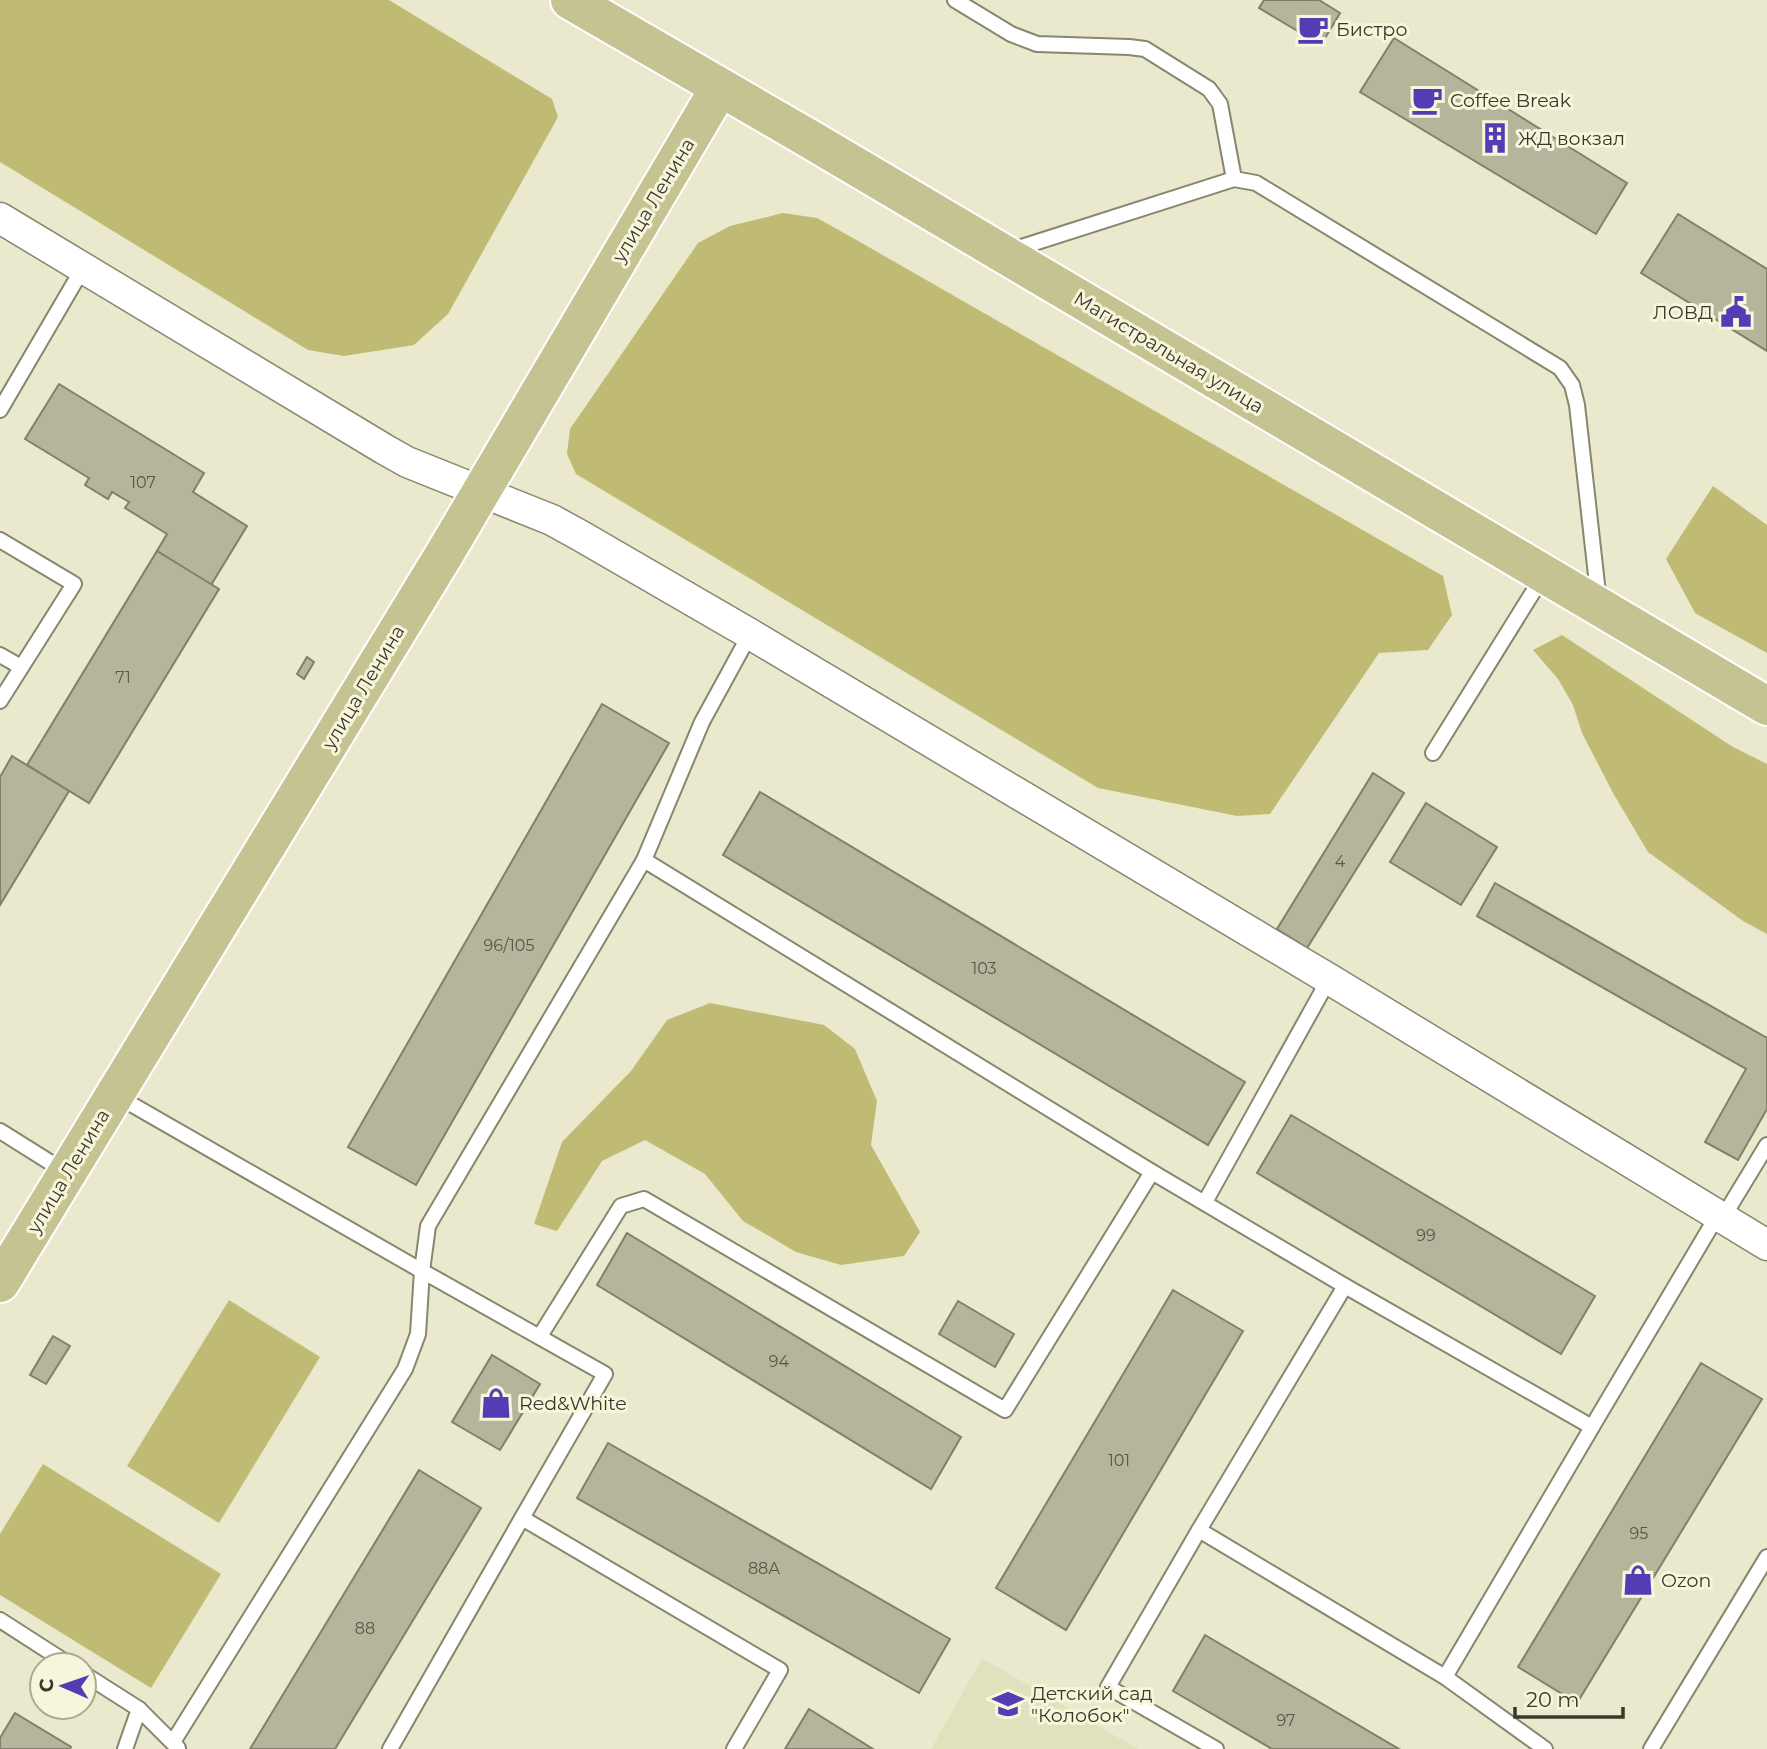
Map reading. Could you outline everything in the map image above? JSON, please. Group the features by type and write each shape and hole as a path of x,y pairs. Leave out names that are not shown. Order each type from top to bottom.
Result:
{"main road":[{"name":"Магистральная улица","path":"569,0 1003,253 1767,706"},
{"name":"улица Ленина","path":"0,1283 481,491 720,87"}],"street":[{"path":"0,218 384,449 552,520 750,634 1329,979 1767,1245"}],"lane":[{"path":"955,0 1010,34 1037,44 1129,47 1145,50 1209,89 1220,104 1234,179"},
{"path":"1003,253 1234,179 1256,183 1560,368 1572,385 1577,405 1599,607"},
{"path":"0,411 83,268"},
{"path":"0,540 74,584 0,701"},
{"path":"1433,753 1544,575"},
{"path":"98,1683 139,1709 176,1745 405,1369 418,1334 428,1226 644,860 702,722 750,634"},
{"path":"0,655 21,667"},
{"path":"644,860 1152,1172 1592,1427"},
{"path":"1205,1202 1329,979"},
{"path":"115,1095 605,1374 390,1749"},
{"path":"0,1131 67,1173"},
{"path":"1445,1676 1719,1217 1767,1145"},
{"path":"540,1336 621,1206 644,1199 1005,1409 1152,1172"},
{"path":"1216,1749 1108,1687 1345,1286"},
{"path":"522,1518 780,1670 734,1749"},
{"path":"1199,1530 1445,1676 1545,1749"},
{"path":"1651,1749 1767,1557"},
{"path":"0,1620 48,1651"},
{"path":"125,1749 139,1709"}],"shaded area":[{"path":"0,0 389,0 552,99 558,117 448,314 414,345 344,356 308,350 0,162"},
{"path":"783,213 817,218 1443,576 1452,615 1428,650 1379,653 1270,814 1237,816 1098,788 576,474 567,454 570,429 698,243 730,226"},
{"path":"1713,486 1767,525 1767,653 1695,613 1666,559"},
{"path":"1562,635 1733,747 1767,764 1767,934 1743,921 1648,852 1582,733 1573,705 1558,679 1533,650"},
{"path":"710,1003 824,1025 855,1049 877,1101 871,1145 920,1232 904,1256 841,1265 796,1252 743,1221 705,1174 645,1140 602,1161 557,1231 534,1224 562,1142 631,1071 667,1020"},
{"path":"229,1300 320,1357 219,1523 127,1466"},
{"path":"43,1464 221,1574 151,1688 98,1655 98,1651 91,1651 0,1595 0,1534"},
{"name":"Детский сад \"Колобок\"","path":"982,1658 1138,1749 931,1749"}],"building":[{"name":"Бистро","path":"1264,0 1319,0 1340,13 1321,45 1259,8"},
{"name":"ЖД вокзал","path":"1394,38 1627,183 1596,234 1360,92"},
{"name":"ЛОВД","path":"1678,214 1767,269 1767,351 1641,273"},
{"path":"59,384 204,473 193,492 247,526 211,585 157,551 167,534 125,508 129,502 112,492 108,499 85,485 89,478 25,439"},
{"path":"157,551 219,589 89,803 27,765"},
{"path":"307,657 314,662 304,679 297,674"},
{"path":"602,704 669,743 416,1185 348,1147"},
{"path":"12,756 69,791 0,905 0,777"},
{"path":"1373,773 1404,793 1307,948 1277,929"},
{"path":"760,792 1245,1082 1208,1145 723,855"},
{"path":"1426,803 1497,847 1461,905 1390,862"},
{"path":"1495,883 1767,1038 1767,1109 1738,1160 1705,1142 1746,1069 1477,916"},
{"path":"1291,1115 1595,1296 1561,1354 1257,1173"},
{"path":"627,1233 961,1437 931,1489 597,1285"},
{"path":"1173,1290 1243,1331 1066,1630 996,1588"},
{"path":"958,1301 1014,1334 995,1367 939,1334"},
{"path":"53,1336 70,1346 46,1384 30,1375"},
{"name":"Red&White","path":"492,1355 540,1384 500,1450 452,1422"},
{"path":"1701,1363 1762,1399 1577,1703 1518,1667"},
{"path":"608,1443 950,1639 919,1693 577,1498"},
{"path":"419,1470 481,1508 335,1749 250,1749"},
{"path":"1205,1635 1399,1749 1272,1749 1173,1691"},
{"path":"809,1709 873,1749 785,1749"},
{"path":"15,1713 71,1747 0,1749 0,1738"}],"place":[{"name":"Бистро","path":"1313,29"},
{"name":"Coffee Break","path":"1427,100"},
{"name":"ЖД вокзал","path":"1495,138"},
{"name":"ЛОВД","path":"1736,312"},
{"name":"Red&White","path":"496,1403"},
{"name":"Ozon","path":"1638,1580"},
{"name":"Детский сад \"Колобок\"","path":"1008,1704"}]}
